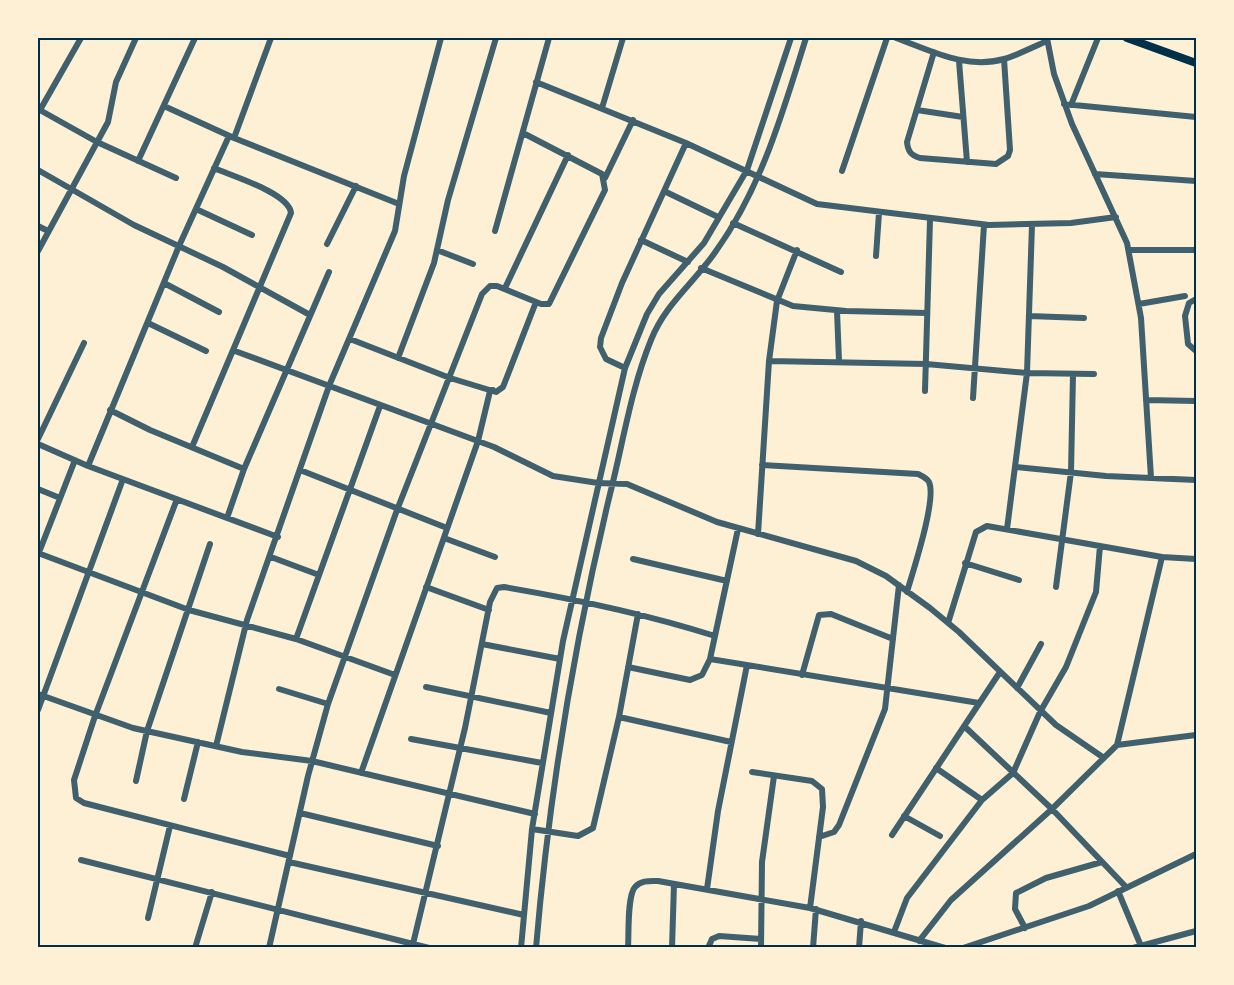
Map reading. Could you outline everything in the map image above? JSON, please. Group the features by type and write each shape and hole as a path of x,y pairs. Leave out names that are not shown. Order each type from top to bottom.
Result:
{"main road":[{"path":"1127,38 1197,63"}],"street":[{"path":"81,38 39,110 97,142 176,178"},
{"path":"38,250 108,122 116,82 136,38"},
{"path":"138,161 195,38"},
{"path":"88,466 179,246 214,168 231,137 272,38"},
{"path":"216,747 246,624 329,386 390,247 404,176 441,38"},
{"path":"399,358 437,250 448,200 496,38"},
{"path":"495,231 549,38"},
{"path":"602,108 622,38"},
{"path":"521,948 532,829 550,713 571,598 625,368 647,314 659,294 704,243 747,170 791,38"},
{"path":"536,948 546,831 585,602 639,372 651,339 671,303 716,251 760,176 806,38"},
{"path":"842,171 887,38"},
{"path":"896,38 959,61 984,63 1004,59 1047,39 1054,74 1129,250 1139,304 1151,478"},
{"path":"1068,104 1098,38"},
{"path":"934,52 907,142 908,151 912,156 996,164 1008,156 1010,150 1004,59"},
{"path":"959,61 967,162"},
{"path":"536,82 686,143 817,204 984,225 1032,225 1116,217"},
{"path":"1068,104 1197,117"},
{"path":"164,106 231,137 399,204"},
{"path":"917,110 963,117"},
{"path":"269,948 312,761 328,704 397,510 482,294 490,286 506,288 545,306 553,299 605,190 605,178 633,120"},
{"path":"523,133 568,155 602,174 605,178"},
{"path":"625,368 606,359 600,347 622,284 686,143"},
{"path":"506,288 568,155"},
{"path":"192,447 289,221 291,207 267,190 214,168"},
{"path":"38,170 72,187 134,225 260,287 310,315"},
{"path":"1095,174 1197,181"},
{"path":"327,244 356,186"},
{"path":"664,191 718,217"},
{"path":"196,209 252,235"},
{"path":"876,256 879,213"},
{"path":"925,391 930,220"},
{"path":"733,223 797,250 841,272"},
{"path":"973,398 984,225"},
{"path":"1007,529 1027,373 1032,225"},
{"path":"38,226 48,231"},
{"path":"641,240 688,262"},
{"path":"437,250 473,264"},
{"path":"758,534 769,361 777,301 797,250"},
{"path":"1129,250 1197,250"},
{"path":"701,268 777,301 810,309 927,313"},
{"path":"227,518 244,469 329,272"},
{"path":"164,283 219,312"},
{"path":"1139,304 1185,296"},
{"path":"1197,298 1189,303 1185,316 1188,344 1197,351"},
{"path":"350,339 450,378 496,392 503,387 536,302"},
{"path":"837,311 839,362"},
{"path":"1029,316 1084,318"},
{"path":"148,322 206,351"},
{"path":"38,439 84,343"},
{"path":"235,351 477,441 553,476 638,487 738,529 856,561 899,585 948,623 1040,712 1104,758"},
{"path":"769,361 926,364 1027,373 1094,374"},
{"path":"1056,586 1071,472 1073,374"},
{"path":"361,773 444,538 492,390"},
{"path":"1146,400 1197,401"},
{"path":"296,639 380,406"},
{"path":"110,410 244,469"},
{"path":"38,444 88,466 278,537"},
{"path":"75,460 38,554 189,610 296,639 394,675"},
{"path":"762,465 918,474 926,478 931,490 927,521 907,592"},
{"path":"1015,467 1197,480"},
{"path":"300,470 447,528"},
{"path":"38,710 40,695 123,479"},
{"path":"38,489 60,498"},
{"path":"177,499 95,716 74,780 76,798 84,803 426,895 524,915"},
{"path":"948,623 965,563 980,528 987,526 1162,557 1197,559"},
{"path":"628,667 690,680 702,675 710,658 738,529"},
{"path":"444,538 495,557"},
{"path":"136,781 147,731 210,544"},
{"path":"894,932 907,898 982,800 1013,773 1040,712 1066,667 1096,592 1100,546"},
{"path":"271,557 319,575"},
{"path":"919,941 951,900 1052,809 1117,745 1162,557"},
{"path":"633,559 727,581"},
{"path":"965,563 1019,580"},
{"path":"819,837 834,832 839,825 880,724 888,688 899,585"},
{"path":"426,587 489,610"},
{"path":"412,946 450,795 489,610 497,588 504,587 571,598 715,636"},
{"path":"802,675 819,615 831,614 893,639"},
{"path":"532,829 578,836 593,828 619,717 638,615"},
{"path":"482,644 560,659"},
{"path":"1017,688 1041,644"},
{"path":"710,658 979,704"},
{"path":"707,889 731,742 747,665"},
{"path":"892,835 1000,672"},
{"path":"426,687 472,694 550,713"},
{"path":"279,689 328,704"},
{"path":"40,695 95,716 147,731 216,747 312,761 535,814"},
{"path":"619,717 731,742"},
{"path":"964,726 1052,809 1126,887"},
{"path":"1117,745 1197,735"},
{"path":"411,739 542,763"},
{"path":"184,799 198,742"},
{"path":"936,768 982,800"},
{"path":"752,772 818,784 823,795 813,908 813,948"},
{"path":"761,948 764,842 774,776"},
{"path":"300,813 438,846"},
{"path":"904,816 940,836"},
{"path":"148,918 170,826"},
{"path":"963,948 1089,906 1197,854"},
{"path":"81,860 212,892 412,946 429,948"},
{"path":"1025,928 1015,909 1016,893 1046,878 1102,862"},
{"path":"628,948 632,894 636,886 643,882 707,889 813,908 945,948"},
{"path":"672,948 674,884"},
{"path":"1118,891 1141,946"},
{"path":"195,948 212,892"},
{"path":"859,948 861,921"},
{"path":"1133,948 1197,931"},
{"path":"1187,935 1197,937"},
{"path":"708,948 712,939 719,936 761,939"},
{"path":"1173,948 1176,938"}]}
